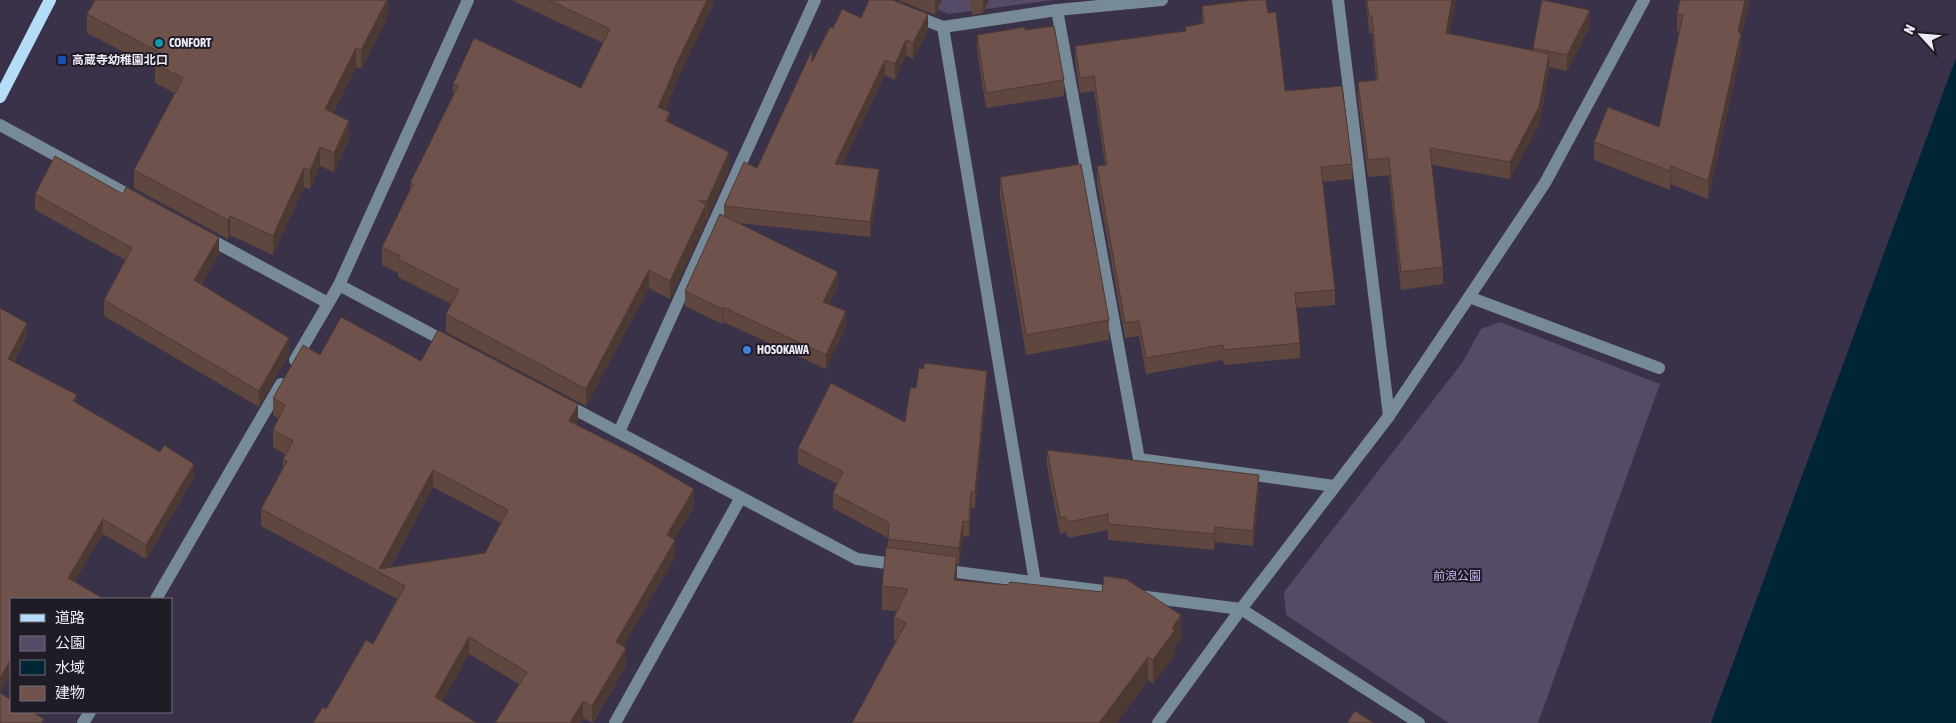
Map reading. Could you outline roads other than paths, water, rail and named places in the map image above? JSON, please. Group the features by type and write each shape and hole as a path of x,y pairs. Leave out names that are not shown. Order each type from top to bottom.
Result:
{"main road":[{"path":"0,96 50,0"}],"street":[{"path":"157,598 339,285 466,0"},
{"path":"618,432 815,0"},
{"path":"901,10 943,27 1057,10 1162,0"},
{"path":"1338,0 1388,416"},
{"path":"1158,723 1241,609 1388,416 1469,297 1545,183 1644,0"},
{"path":"1057,10 1139,459 1334,486"},
{"path":"943,27 1035,582"},
{"path":"0,125 147,205"},
{"path":"190,228 328,303"},
{"path":"339,285 462,350"},
{"path":"1469,297 1659,368"},
{"path":"549,396 740,499 857,559 1241,609 1419,723"},
{"path":"616,723 740,499"}],"water":[{"path":"1956,58 1956,723 1711,723 1729,674"}],"place":[{"name":"CONFORT","path":"159,43"},
{"name":"高蔵寺幼稚園北口","path":"62,60"},
{"name":"HOSOKAWA","path":"747,350"}],"park label":[{"name":"前浪公園","path":"1457,576"}]}
